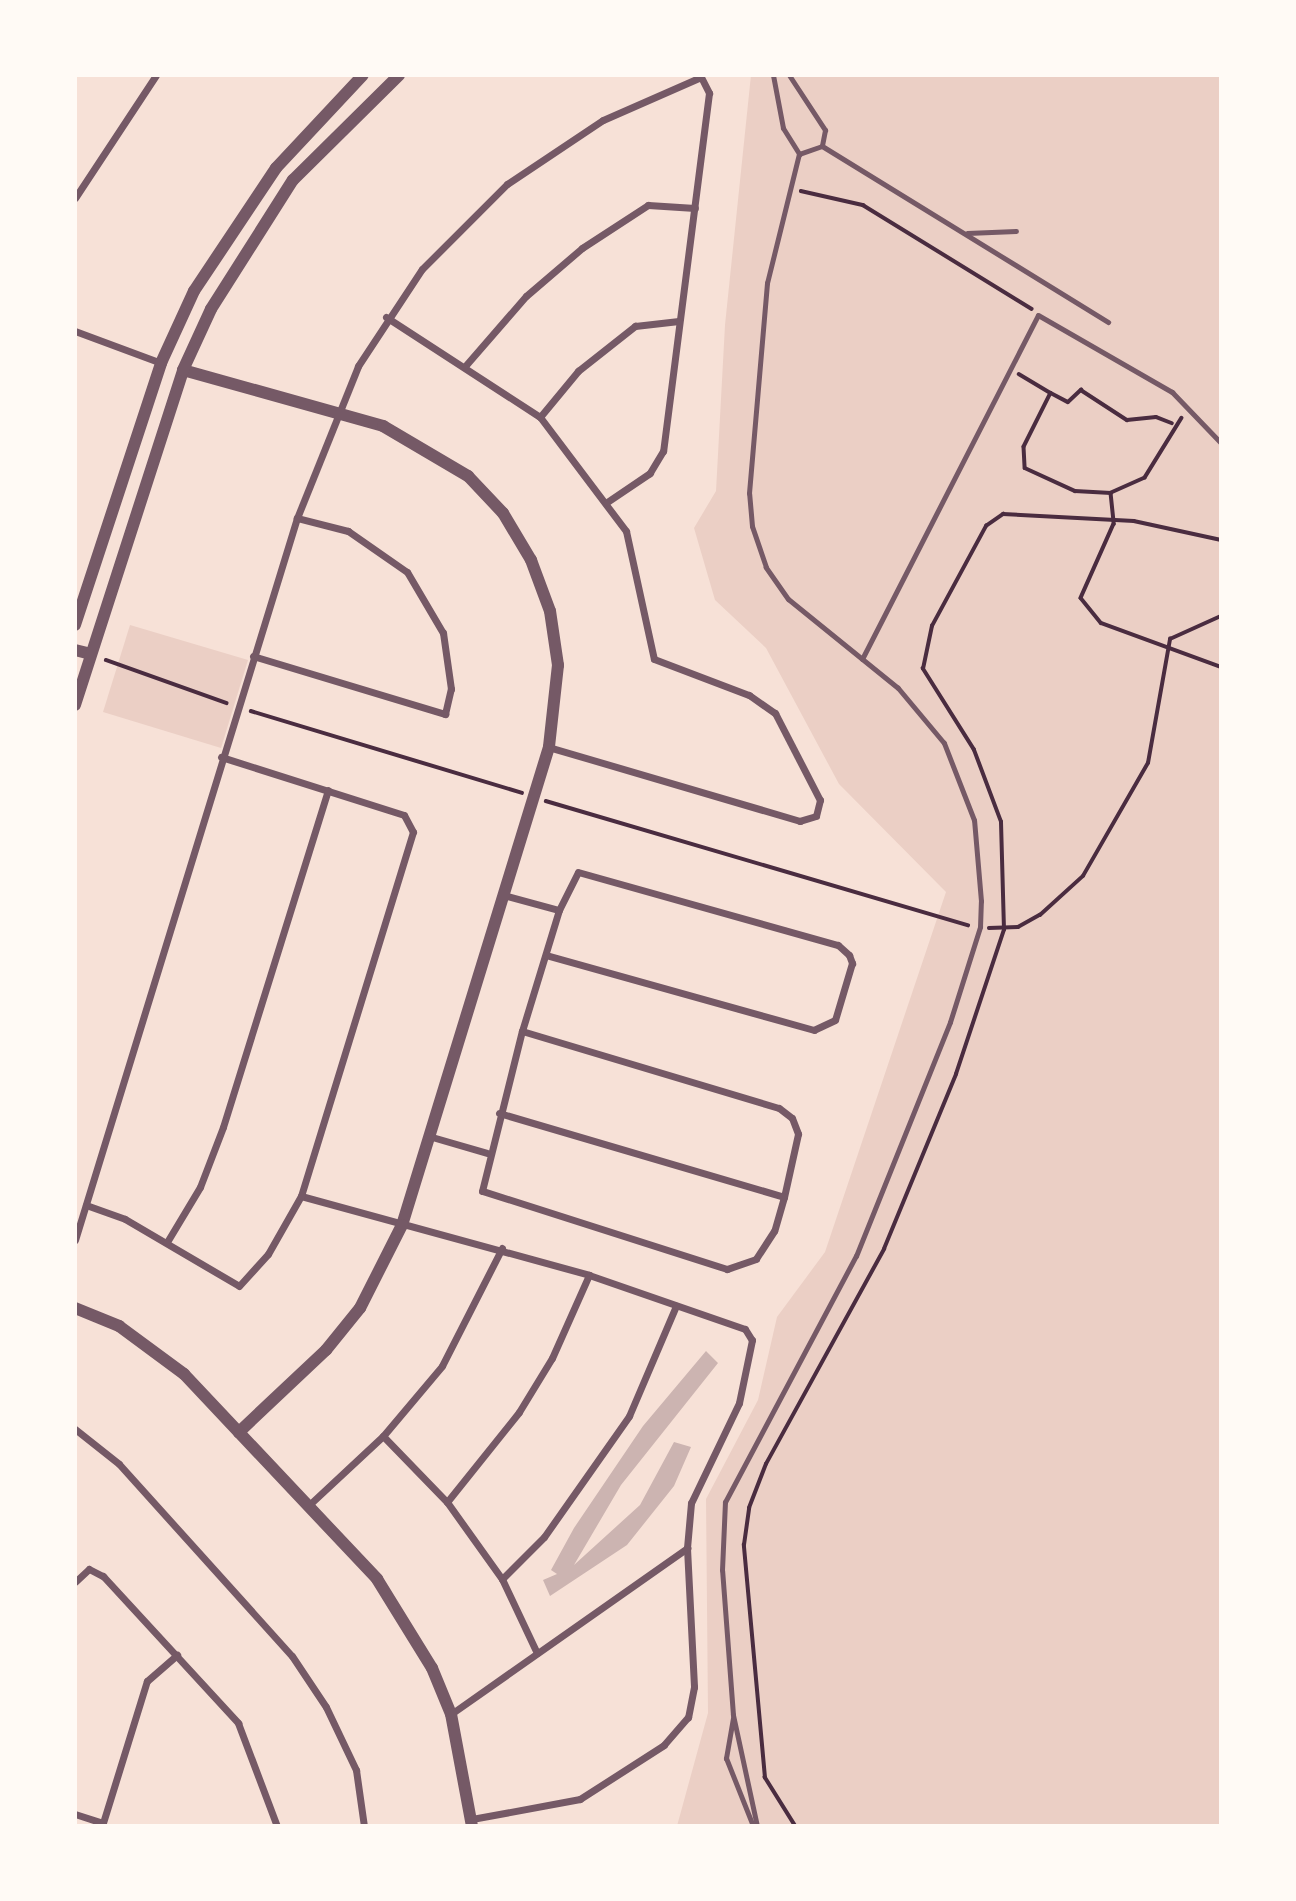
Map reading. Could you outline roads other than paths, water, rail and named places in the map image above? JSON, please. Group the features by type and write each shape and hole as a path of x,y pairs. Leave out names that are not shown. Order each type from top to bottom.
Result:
{"street":[{"path":"75,198 156,75"},
{"path":"75,625 161,363 194,291 245,208 363,75"},
{"path":"75,705 183,370 211,309 293,180 399,75"},
{"path":"75,1240 221,757 297,518 335,414 386,317 422,269 507,184 603,120 701,77 709,93 662,457 607,502"},
{"path":"466,365 526,296 582,248 648,205 695,208"},
{"path":"386,317 466,365 540,417 607,502 639,568 654,659 749,695 775,713 820,800 816,816 800,821 549,747"},
{"path":"540,417 578,371 635,326 679,321"},
{"path":"75,331 161,363"},
{"path":"183,370 335,414 428,447 503,513 531,560 550,611 558,665 549,747 432,1137 402,1225 360,1308 326,1350 239,1432"},
{"path":"253,656 445,714 451,689 443,632 407,572 348,531 297,518"},
{"path":"75,650 91,654"},
{"path":"86,1205 167,1242 239,1286 268,1254 301,1196 413,832 404,815 221,757"},
{"path":"167,1242 200,1187 223,1126 328,790"},
{"path":"522,1031 779,1108 798,1134 775,1231 756,1259 727,1269 488,1196 479,1183 522,1031 559,911 569,882 589,872 838,945 852,963 835,1020 814,1030 546,955"},
{"path":"503,895 559,911"},
{"path":"499,1113 784,1198"},
{"path":"432,1137 487,1153"},
{"path":"75,1308 152,1348 239,1432 377,1579 432,1668 451,1714 472,1823 580,1799 664,1745 688,1717 694,1687 687,1549 691,1503 740,1403 753,1354 745,1329 502,1248 402,1225 301,1196"},
{"path":"309,1505 383,1436 442,1366 502,1248"},
{"path":"447,1502 519,1412 552,1358 589,1275"},
{"path":"502,1579 544,1537 629,1416 676,1306"},
{"path":"75,1429 119,1464 292,1656 326,1707 356,1770 364,1826"},
{"path":"383,1436 447,1502 502,1579 537,1653"},
{"path":"451,1714 687,1549"},
{"path":"75,1582 89,1569 103,1576 238,1723 276,1826"},
{"path":"75,1815 102,1825 147,1681 177,1656"}],"lane":[{"path":"755,1826 733,1715 722,1558 725,1502 856,1256 950,1022 980,927 981,866 960,775 920,710 788,599 766,567 752,526 749,493 767,283 799,154 783,128 773,75"},
{"path":"789,75 825,130 822,146"},
{"path":"799,154 822,146"},
{"path":"822,146 967,233 981,249 1108,322"},
{"path":"967,233 1016,231"},
{"path":"862,659 1038,315 1195,410 1221,443"},
{"path":"733,1715 726,1758 755,1826"}]}
